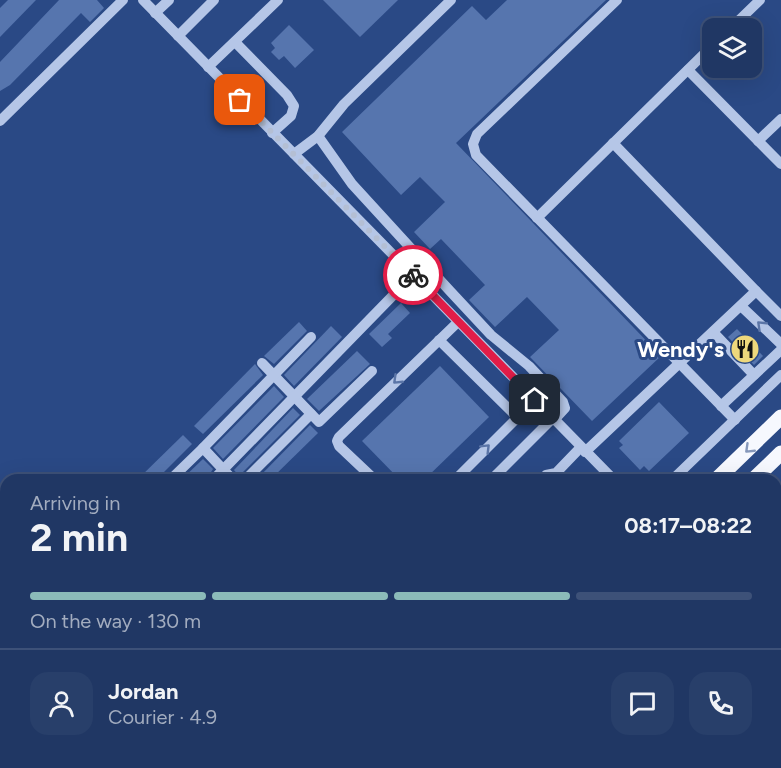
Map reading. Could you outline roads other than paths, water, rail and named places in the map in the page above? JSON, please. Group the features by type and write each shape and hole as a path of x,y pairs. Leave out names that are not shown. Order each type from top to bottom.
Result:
{"main road":[{"path":"722,474 781,417"},
{"path":"759,474 781,453"}],"street":[{"path":"0,121 123,0"},
{"path":"143,0 608,474"},
{"path":"155,13 169,0"},
{"path":"178,36 214,0"},
{"path":"208,67 278,0"},
{"path":"294,154 318,136 344,104 451,0"},
{"path":"617,0 477,134 473,144 476,155 735,420"},
{"path":"741,18 760,0"},
{"path":"235,42 287,95 294,106 291,116 272,133"},
{"path":"537,218 702,56"},
{"path":"688,70 781,164"},
{"path":"758,141 781,119"},
{"path":"318,136 352,184 450,291 491,335 529,366 563,402 565,408 563,411 497,474"},
{"path":"613,143 781,316"},
{"path":"382,244 396,231"},
{"path":"219,474 412,275"},
{"path":"439,302 450,291"},
{"path":"562,474 583,449 756,291"},
{"path":"741,306 781,344"},
{"path":"369,474 339,446 337,441 339,437 458,322"},
{"path":"713,332 754,375"},
{"path":"480,345 491,335"},
{"path":"176,474 311,337"},
{"path":"439,340 518,417"},
{"path":"721,406 781,350"},
{"path":"678,474 781,375 768,362"},
{"path":"262,363 319,422 372,370"},
{"path":"460,474 535,400"},
{"path":"251,474 311,414"},
{"path":"203,448 227,474"}],"place":[{"name":"Wendy's","path":"745,349"}]}
